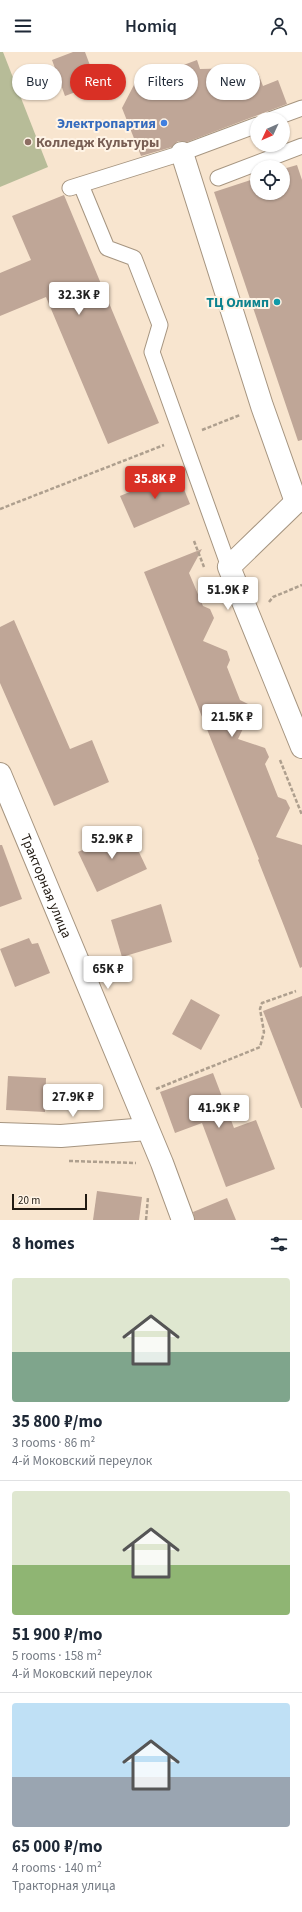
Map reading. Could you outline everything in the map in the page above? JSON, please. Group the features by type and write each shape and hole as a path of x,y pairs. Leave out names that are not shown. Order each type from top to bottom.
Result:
{"street":[{"path":"182,153 262,406 299,501 230,567 251,623 302,747"},
{"name":"Тракторная улица","path":"0,774 164,1169 183,1220"},
{"path":"0,1134 61,1136 147,1129"}],"lane":[{"path":"290,112 302,108"},
{"path":"230,567 152,352 160,325 134,258 107,248 76,186 182,153 250,128"},
{"path":"218,178 302,146"}],"path":[{"path":"197,432 262,406"},
{"path":"0,509 168,443"},
{"path":"251,623 273,597 302,585"},
{"path":"152,1090 260,1047 264,1032 260,1009 262,1003 296,990"},
{"path":"62,1161 164,1169 148,1195 146,1220"}],"green space":[{"path":"0,52 3,52 12,75 12,100 22,100 48,167 0,187"}],"building":[{"path":"73,52 85,52 90,64 70,64 70,94 65,96 62,88 62,64 53,64 52,60"},
{"path":"197,60 200,69 206,69 206,100 260,100 260,78 263,86 278,80 287,104 266,112 250,112 250,118 187,142 178,141 172,147 141,156 122,108 134,85 134,100 198,100 198,64 186,64"},
{"name":"ТЦ Олимп","path":"297,165 302,180 302,440 298,441 214,192 250,180 250,200 290,200 290,167"},
{"path":"64,195 159,423 108,444 46,297 0,316 0,273 31,260 12,216"},
{"path":"177,472 190,504 134,528 120,496"},
{"path":"202,549 189,573 203,606 210,609 214,618 203,641 227,651 230,660 227,667 240,700 248,704 251,712 238,739 265,748 269,757 265,764 278,797 286,800 290,808 276,837 302,845 302,967 300,968 258,860 259,859 144,572"},
{"path":"14,620 70,749 92,740 109,782 54,806 0,683 0,627"},
{"path":"128,829 147,869 97,892 78,852"},
{"path":"0,845 2,845 22,899 0,907"},
{"path":"161,904 172,942 122,957 111,920"},
{"path":"29,938 32,944 38,943 50,973 15,987 0,949"},
{"path":"302,996 302,1108 301,1108 263,1011"},
{"path":"191,999 220,1015 201,1050 172,1034"},
{"path":"213,1073 234,1128 256,1120 275,1169 226,1187 202,1123 175,1133 160,1092"},
{"path":"8,1076 46,1078 45,1112 6,1110"},
{"path":"97,1191 142,1197 139,1220 93,1220"},
{"path":"227,1198 236,1220 195,1220 193,1212"}],"place":[{"name":"Электропартия","path":"164,123"},
{"name":"Колледж Культуры","path":"28,142"},
{"name":"ТЦ Олимп","path":"277,302"}]}
